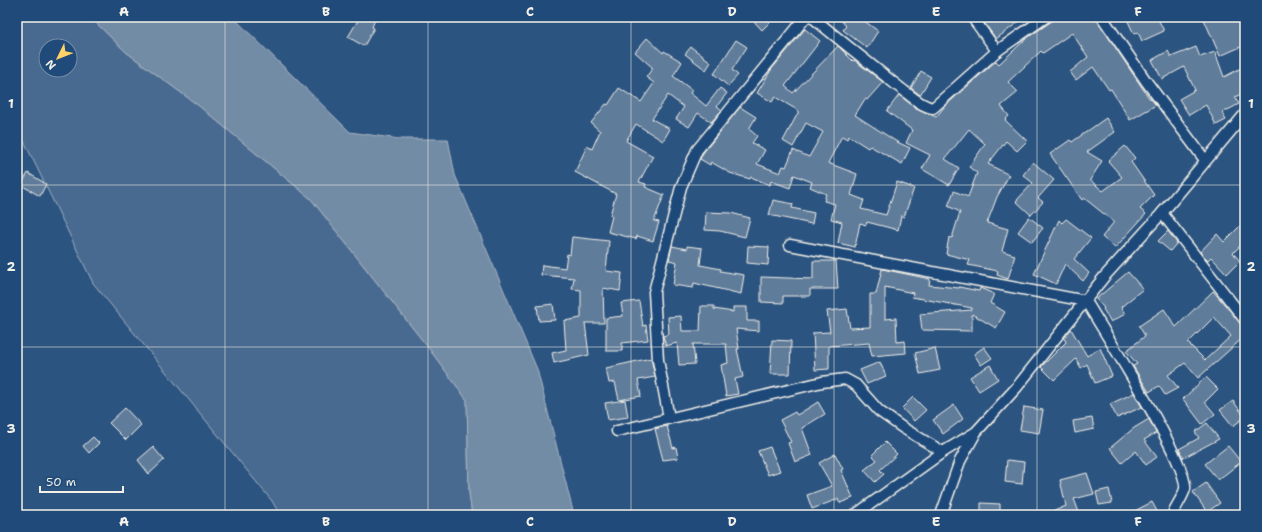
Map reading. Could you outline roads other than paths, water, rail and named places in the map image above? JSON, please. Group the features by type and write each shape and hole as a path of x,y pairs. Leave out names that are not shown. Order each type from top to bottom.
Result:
{"street":[{"path":"669,418 658,360 654,292 681,187 697,150 806,17"},
{"path":"812,17 868,63 926,107 933,108 997,51 1046,17"},
{"path":"972,17 997,51"},
{"path":"1104,18 1146,81 1205,160"},
{"path":"941,515 960,461 976,432 1017,387 1104,277 1162,213 1245,114"},
{"path":"1162,213 1245,320"},
{"path":"790,245 1086,301 1169,442 1183,472 1185,489 1174,511"},
{"path":"617,431 822,382 845,379 856,385 879,411 903,428 943,452"},
{"path":"856,515 943,452 976,432"}]}
